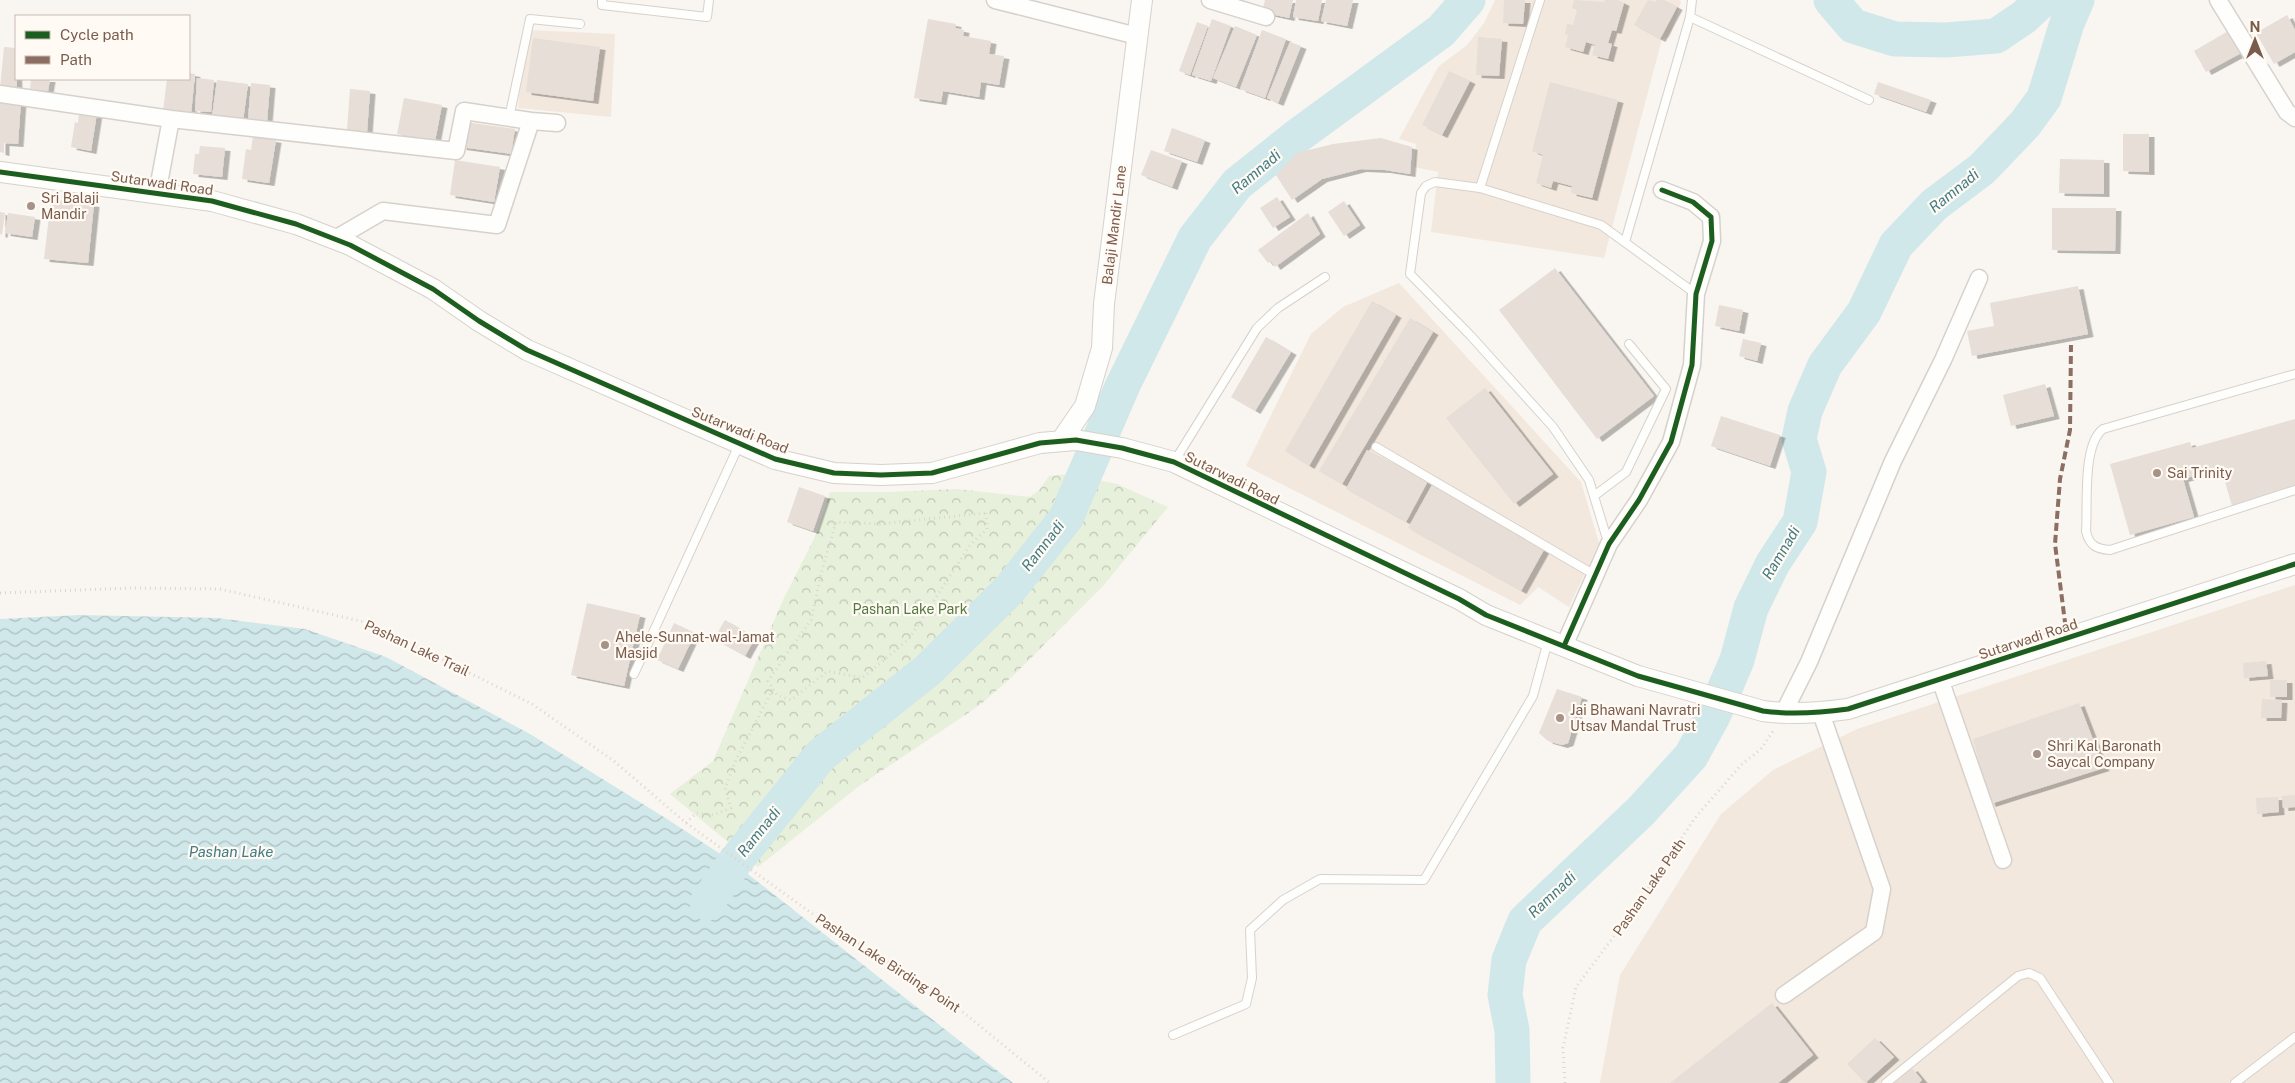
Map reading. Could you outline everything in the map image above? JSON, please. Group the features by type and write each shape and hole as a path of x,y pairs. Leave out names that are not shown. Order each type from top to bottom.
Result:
{"street":[{"path":"995,0 1138,36"},
{"name":"Balaji Mandir Lane","path":"1069,441 1085,406 1102,348 1104,304 1142,0"},
{"path":"1210,0 1266,17"},
{"path":"2218,0 2287,112 2295,118"},
{"path":"0,94 171,120 456,150 464,111 557,123"},
{"path":"157,194 171,120"},
{"path":"335,239 383,211 497,225 531,121"},
{"name":"Sutarwadi Road","path":"0,172 212,201 296,224 335,239 433,289 478,321 527,350 775,459 825,471 881,475 932,472 1040,443 1069,441 1122,448 1174,462 1459,598 1486,614 1638,676 1763,711 1783,714 1821,713 1848,708 2295,564"},
{"path":"1556,643 1595,574 1609,544 1639,500 1671,442 1692,365 1696,294 1712,241 1711,217 1693,202 1662,190"},
{"path":"1783,714 1809,662 1893,461 1943,360 1979,278"},
{"path":"1940,679 2003,860"},
{"path":"1784,995 1874,932 1882,889 1821,713"}],"lane":[{"path":"602,0 602,5 707,17 709,0"},
{"path":"1480,188 1540,0"},
{"path":"1625,242 1690,16 1692,0"},
{"path":"1690,16 1869,100"},
{"path":"509,118 530,19 580,24"},
{"path":"1609,544 1589,480 1553,428 1470,335 1410,274 1420,193 1426,186 1435,182 1480,188 1601,225 1696,294"},
{"path":"1174,462 1257,328 1278,308 1325,276"},
{"path":"1594,496 1626,472 1666,389 1629,344"},
{"path":"2295,374 2103,429 2096,435 2090,452 2086,531 2088,539 2093,546 2110,550 2295,490"},
{"path":"634,674 739,443"},
{"path":"1376,447 1595,574"},
{"path":"1173,1035 1246,1004 1252,978 1250,930 1283,900 1320,879 1424,880 1533,696 1556,643"},
{"path":"1886,1083 2018,976 2029,973 2040,978 2109,1083"},
{"path":"2235,1083 2295,1037"}],"path":[{"path":"986,513 987,528 970,545 909,639 882,662 862,678 828,672 791,700 778,695 773,688 768,681 811,620 821,574 836,522 879,524 986,513"},
{"path":"686,823 696,813 712,815 731,808 725,788 736,760 773,688"}],"shaded area":[{"path":"1495,0 1679,0 1681,2 1670,37 1662,39 1604,258 1431,232 1438,172 1414,167 1416,144 1399,139 1438,67 1467,45 1484,23"},
{"path":"526,30 615,34 611,117 518,108"},
{"path":"1399,283 1581,482 1599,543 1569,607 1538,587 1520,605 1246,466 1311,334 1343,307"},
{"path":"2295,585 2295,1083 1600,1083 1620,975 1721,814 1773,770 1857,729"}],"green space":[{"name":"Pashan Lake Park","path":"1070,474 1117,484 1168,507 1103,586 1015,674 980,705 859,786 758,867 670,794 713,761 783,600 816,535 830,492 957,489 1030,497 1040,489 1049,476"}],"water":[{"name":"Pashan Lake","path":"80,615 217,618 305,629 386,657 530,734 734,863 1013,1083 0,1083 0,619"}],"building":[{"path":"1265,0 1293,0 1289,18 1262,12"},
{"path":"1296,0 1322,0 1318,21 1293,17"},
{"path":"1326,0 1353,0 1347,26 1321,21"},
{"path":"1504,0 1525,0 1523,24 1503,23"},
{"path":"1574,0 1604,2 1605,0 1618,0 1624,3 1616,31 1612,30 1608,43 1612,44 1608,59 1592,55 1595,45 1586,42 1583,52 1565,47 1568,35 1565,34 1567,24 1573,25 1577,10 1572,8"},
{"path":"1648,0 1655,2 1657,0 1664,0 1677,7 1660,39 1634,25"},
{"path":"2287,15 2295,30 2295,52 2274,64 2256,33"},
{"path":"928,19 956,24 955,28 964,30 963,36 991,41 989,54 1004,56 999,85 981,82 979,97 943,91 941,102 914,98"},
{"path":"1212,19 1231,26 1211,81 1192,75"},
{"path":"1197,22 1208,26 1190,75 1179,71"},
{"path":"1235,26 1257,35 1236,87 1213,78"},
{"path":"1262,30 1286,39 1265,98 1240,89"},
{"path":"2230,30 2243,52 2206,72 2194,51"},
{"path":"1478,37 1502,39 1499,76 1476,75"},
{"path":"533,38 600,47 593,101 526,92"},
{"path":"1290,42 1301,46 1278,103 1267,98"},
{"path":"4,47 15,48 17,91 0,89"},
{"path":"1449,71 1470,81 1442,135 1422,125"},
{"path":"190,73 195,74 191,114 163,111 167,80 190,80"},
{"path":"197,78 214,80 211,112 195,111"},
{"path":"31,80 50,80 48,91 30,89"},
{"path":"217,80 248,84 243,121 212,117"},
{"path":"1550,82 1618,100 1592,198 1571,193 1572,186 1553,181 1551,188 1536,183 1543,155 1532,151"},
{"path":"1878,82 1931,100 1926,112 1874,94"},
{"path":"251,83 270,85 267,121 248,120"},
{"path":"350,89 370,91 367,132 347,130"},
{"path":"0,98 21,100 18,144 4,143 4,153 0,152"},
{"path":"404,98 442,105 435,141 397,134"},
{"path":"79,110 97,113 91,151 71,147 75,122 78,123"},
{"path":"465,122 515,129 511,154 461,147"},
{"path":"1172,128 1205,140 1197,162 1164,151"},
{"path":"2123,134 2149,134 2149,172 2123,171"},
{"path":"253,136 276,140 269,183 242,179 246,149 251,150"},
{"path":"1381,138 1412,147 1410,174 1361,169 1322,179 1292,200 1276,175 1297,153 1333,144"},
{"path":"200,146 225,148 222,177 193,174 195,154 199,154"},
{"path":"1151,150 1182,161 1172,187 1141,175"},
{"path":"2060,159 2104,160 2104,194 2059,193"},
{"path":"455,160 500,167 494,202 450,195"},
{"path":"1277,197 1290,217 1273,228 1260,208"},
{"path":"51,199 94,204 88,263 44,259"},
{"path":"1344,201 1360,225 1344,236 1328,212"},
{"path":"2052,208 2116,208 2115,251 2052,250"},
{"path":"0,212 5,213 2,235 0,234"},
{"path":"8,213 35,217 32,237 5,233"},
{"path":"1308,213 1320,234 1275,267 1271,261 1268,263 1258,250"},
{"path":"1555,268 1654,396 1597,439 1499,310"},
{"path":"2078,286 2088,334 1972,356 1967,331 1994,326 1990,303"},
{"path":"1372,301 1396,315 1309,466 1285,451"},
{"path":"1719,305 1743,310 1739,331 1715,326"},
{"path":"1410,318 1433,332 1342,484 1319,471"},
{"path":"1266,337 1291,352 1255,411 1231,397"},
{"path":"1743,339 1761,343 1757,361 1739,356"},
{"path":"2045,384 2054,416 2011,426 2003,395"},
{"path":"1485,388 1553,474 1514,504 1446,418"},
{"path":"1721,416 1780,435 1770,466 1711,446"},
{"name":"Sai Trinity","path":"2295,419 2295,489 2232,506 2221,468 2183,479 2194,517 2130,535 2110,464 2190,442 2192,448"},
{"path":"1367,450 1428,481 1406,522 1346,489"},
{"path":"1432,485 1545,548 1521,591 1408,528"},
{"path":"799,487 825,496 813,531 787,522"},
{"name":"Ahele-Sunnat-wal-Jamat Masjid","path":"587,603 640,615 624,686 571,675"},
{"path":"725,620 755,638 745,656 714,639"},
{"path":"674,623 695,633 678,669 657,660"},
{"path":"2266,661 2268,676 2244,678 2243,663"},
{"path":"2270,680 2287,680 2287,697 2270,697"},
{"name":"Jai Bhawani Navratri Utsav Mandal Trust","path":"1557,689 1582,697 1568,743 1562,745 1548,741 1539,733"},
{"path":"2262,699 2282,700 2281,718 2261,718"},
{"name":"Shri Kal Baronath Saycal Company","path":"2079,703 2104,768 1990,804 1973,739"},
{"path":"2295,795 2295,807 2283,808 2282,796"},
{"path":"2278,797 2279,812 2257,814 2256,798"},
{"path":"1772,1003 1813,1055 1778,1083 1670,1083"},
{"path":"1875,1038 1894,1057 1865,1083 1847,1064"},
{"path":"1912,1068 1922,1080 1919,1083 1893,1083"}],"waterway":[{"name":"Ramnadi","path":"707,903 734,863 821,755 928,670 1010,589 1066,518 1122,387 1195,238 1237,184 1296,137 1441,31 1468,0"},
{"name":"Ramnadi","path":"1831,0 1853,26 1895,39 1946,40 1996,36 2024,17 2042,0"},
{"name":"Ramnadi","path":"1513,1083 1512,1030 1505,995 1509,960 1525,921 1641,811 1691,756 1713,716 1737,660 1751,608 1773,563 1800,522 1809,472 1799,439 1805,411 1825,365 1864,312 1896,245 1934,205 1982,169 2025,124 2044,98 2067,23 2077,0"}],"marked path":[{"path":"2067,638 2055,544 2060,479 2070,430 2071,345"}],"cycle path":[{"path":"0,172 212,201 296,224 350,245 433,289 479,321 527,350 775,459 834,473 881,475 932,473 1040,443 1076,440 1122,448 1174,462 1459,599 1486,615 1638,676 1763,711 1805,713 1848,709 2295,564"},
{"path":"1564,646 1609,544 1639,500 1671,442 1692,365 1696,294 1712,241 1711,217 1693,202 1662,190"}],"place":[{"name":"Sri Balaji Mandir","path":"31,206"},
{"name":"Sai Trinity","path":"2157,473"},
{"name":"Ahele-Sunnat-wal-Jamat Masjid","path":"605,645"},
{"name":"Jai Bhawani Navratri Utsav Mandal Trust","path":"1560,718"},
{"name":"Shri Kal Baronath Saycal Company","path":"2037,754"}]}
